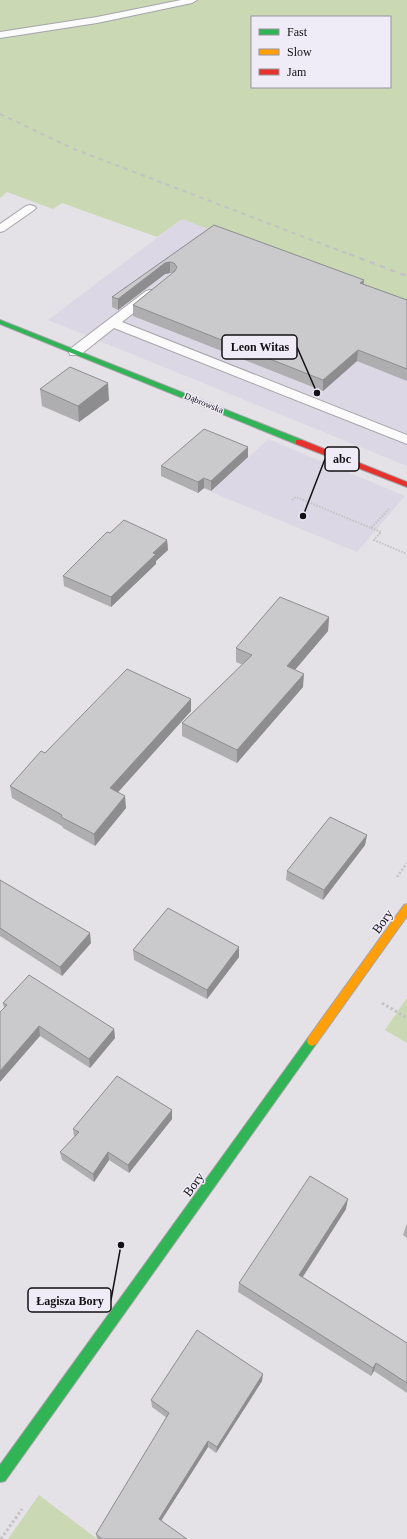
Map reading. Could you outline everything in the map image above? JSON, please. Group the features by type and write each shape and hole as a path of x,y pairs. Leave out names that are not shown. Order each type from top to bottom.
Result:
{"street":[{"name":"Dąbrowska","path":"0,322 407,485"},
{"name":"Bory","path":"0,1476 407,908"}],"lane":[{"path":"0,35 92,22 139,13 192,0"},
{"path":"0,229 30,208"},
{"path":"75,352 159,287"},
{"path":"114,323 407,440"}],"path":[{"path":"292,500 296,497 381,532 374,540 407,554"},
{"path":"371,528 390,507"}],"shaded area":[{"path":"182,219 407,304 407,466 48,320"},
{"path":"268,439 405,496 357,552 211,492"}],"green space":[{"path":"0,0 407,0 407,304 182,219 157,237 62,203 53,209 7,192 0,198"},
{"path":"407,998 407,1043 385,1030"},
{"path":"39,1495 47,1501 97,1539 8,1539"}],"building":[{"path":"214,225 364,280 360,283 407,300 407,369 358,350 323,380 133,305 175,271 177,267 174,263 170,262 165,263 118,299 112,297"},
{"path":"70,367 108,383 78,406 40,389"},
{"path":"204,429 248,447 211,481 204,478 198,482 161,466"},
{"path":"124,520 167,540 153,553 156,554 111,597 63,576 107,532 110,533"},
{"path":"280,597 329,617 287,666 304,674 237,750 182,723 252,655 236,648"},
{"path":"127,669 191,699 110,788 125,796 94,834 61,817 62,815 10,786 41,751 45,753"},
{"path":"330,817 367,835 324,890 287,871"},
{"path":"0,880 90,933 60,967 0,928"},
{"path":"168,908 239,947 207,990 133,950"},
{"path":"29,975 114,1029 89,1059 39,1026 0,1071 0,1012 7,1005 3,1003"},
{"path":"117,1076 172,1110 128,1165 108,1152 93,1174 60,1152 79,1132 73,1129"},
{"path":"310,1176 348,1199 299,1275 407,1343 407,1383 376,1363 373,1368 239,1283"},
{"path":"197,1330 263,1374 217,1447 208,1441 159,1519 187,1539 102,1539 96,1534 169,1413 151,1400"}],"railway":[{"path":"0,114 74,149 351,255"},
{"path":"349,254 407,276"}],"traffic: fast":[{"path":"0,322 299,442"},
{"path":"0,1476 312,1041"}],"traffic: slow":[{"path":"312,1041 407,908"}],"traffic: jam":[{"path":"299,442 407,485"}],"place":[{"name":"Leon Witas","path":"317,393"},
{"name":"abc","path":"303,516"},
{"name":"Łagisza Bory","path":"121,1245"}]}
